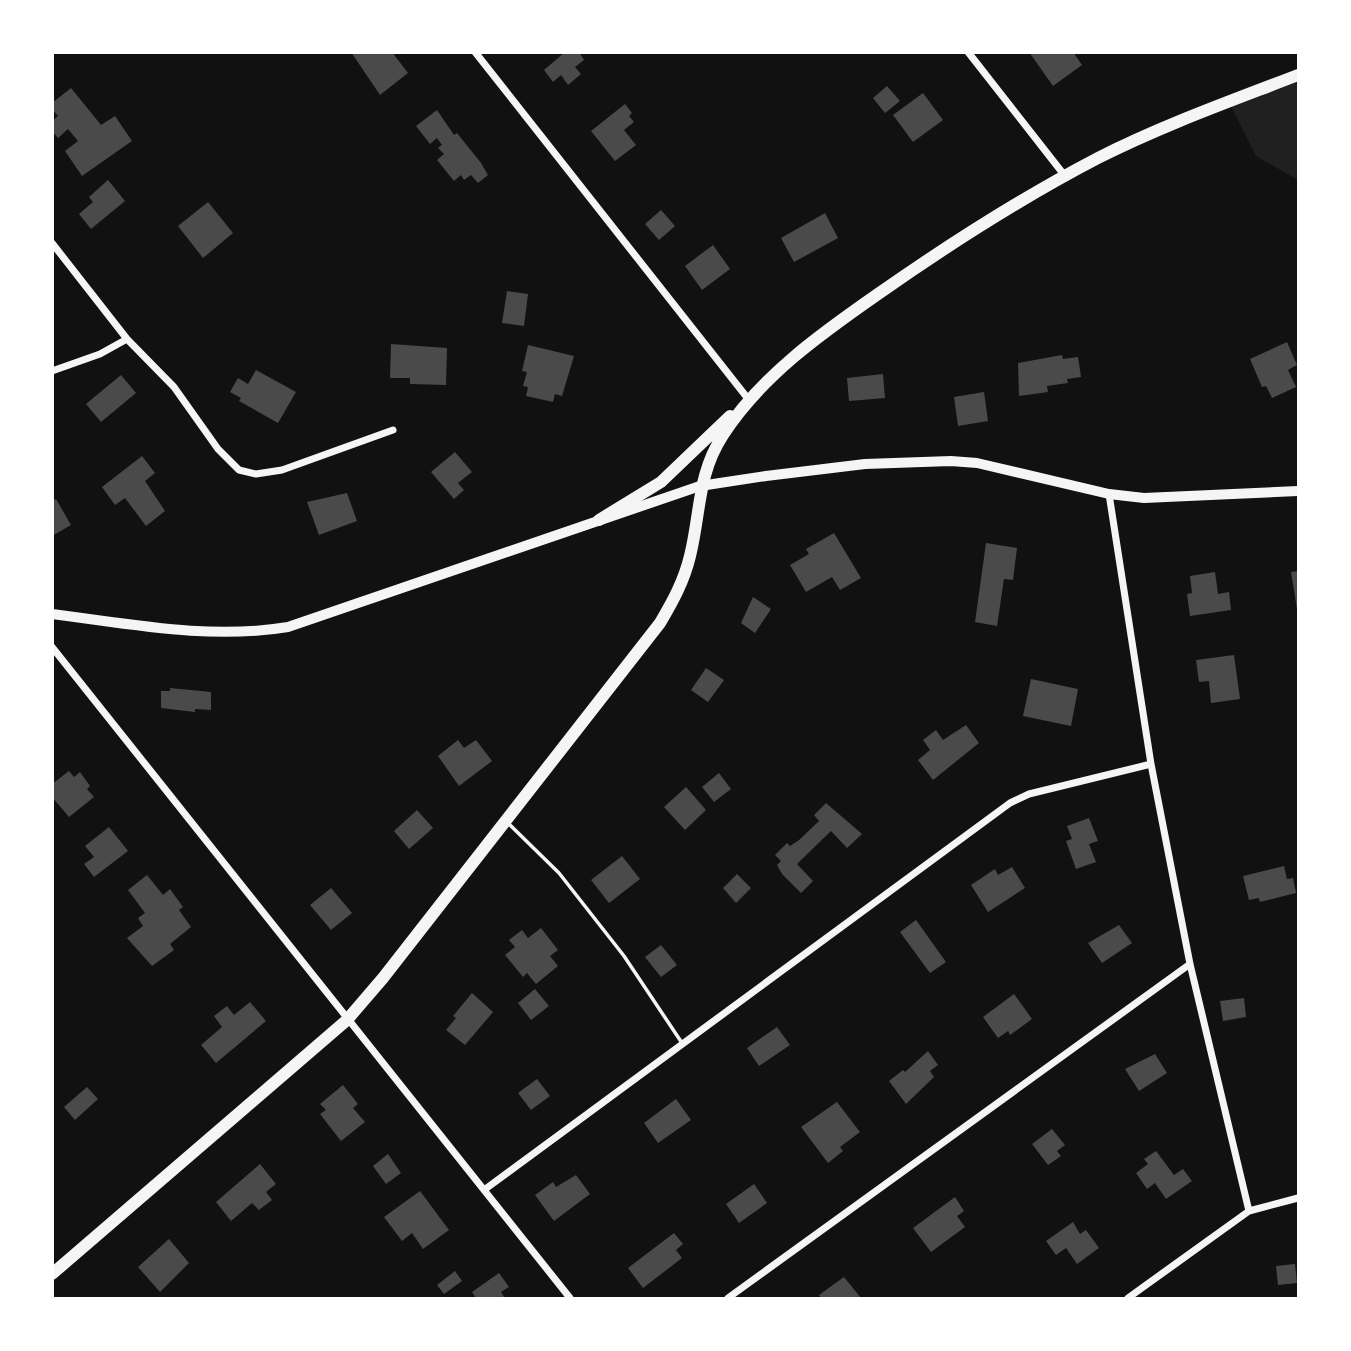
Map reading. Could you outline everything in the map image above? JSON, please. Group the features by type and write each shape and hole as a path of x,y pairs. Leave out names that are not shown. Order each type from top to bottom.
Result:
{"main road":[{"path":"599,520 661,482 802,351 861,306 1065,176 1165,127 1298,75"},
{"path":"52,1273 347,1020 627,667 672,604 691,553 700,486 720,439 749,400"}],"street":[{"path":"475,52 749,400"},
{"path":"968,52 1065,176"},
{"path":"52,243 127,339 174,387 226,460 248,473 282,470 393,430"},
{"path":"52,371 100,354 127,339"},
{"path":"52,614 207,632 261,632 288,627 700,486 865,464 939,461 977,463 1109,494 1144,498 1298,491"},
{"path":"1109,494 1152,764 1190,964 1249,1211"},
{"path":"52,647 570,1298"},
{"path":"484,1191 1010,803 1030,794 1152,764"},
{"path":"728,1298 1190,964"},
{"path":"1128,1298 1249,1211 1298,1198"}],"lane":[{"path":"505,821 519,831 559,873 624,956 682,1043"}],"shaded area":[{"path":"1298,75 1298,180 1256,156 1229,102"}],"building":[{"path":"351,52 392,52 408,73 380,95"},
{"path":"565,52 579,52 584,60 575,67 581,74 568,85 561,75 553,82 544,70"},
{"path":"1029,52 1073,52 1082,65 1053,86"},
{"path":"887,86 900,101 885,113 873,98"},
{"path":"71,88 101,125 115,116 132,141 82,176 65,151 78,141 68,129 58,138 52,131 52,121 58,116 52,109 52,103"},
{"path":"923,93 943,120 913,142 893,115"},
{"path":"625,104 632,113 629,116 634,122 624,130 636,145 615,161 591,131"},
{"path":"437,110 488,175 478,183 471,175 464,180 461,175 454,181 437,160 444,154 438,148 442,145 437,138 430,144 416,126"},
{"path":"108,180 125,201 91,229 79,214 93,202 89,197"},
{"path":"208,202 233,233 203,258 178,226"},
{"path":"661,210 675,226 659,240 645,224"},
{"path":"825,213 838,238 794,262 781,238"},
{"path":"713,245 730,269 702,290 685,266"},
{"path":"507,291 528,294 524,326 502,323"},
{"path":"1287,342 1297,365 1288,370 1296,387 1272,398 1266,386 1262,387 1250,359"},
{"path":"391,344 447,348 446,385 410,384 410,378 390,378"},
{"path":"528,345 574,356 562,396 555,394 553,402 526,396 528,387 523,386 527,372 522,371"},
{"path":"1062,355 1063,359 1078,357 1081,377 1067,379 1068,383 1047,386 1048,392 1019,396 1018,363"},
{"path":"256,370 296,392 278,423 239,401 241,398 230,392 238,378 248,384"},
{"path":"883,374 885,398 849,401 847,378"},
{"path":"121,375 136,393 101,422 86,404"},
{"path":"984,392 988,421 958,426 954,397"},
{"path":"455,452 472,472 458,483 464,490 454,499 431,472"},
{"path":"142,456 155,473 145,481 165,511 146,526 125,498 115,505 102,487"},
{"path":"347,493 357,521 319,535 307,502"},
{"path":"56,499 71,525 52,536 52,501"},
{"path":"834,533 861,578 840,590 832,577 806,592 790,565 809,554 806,549"},
{"path":"986,543 1017,548 1013,580 1004,579 997,626 975,622"},
{"path":"1298,571 1298,609 1297,609 1291,572"},
{"path":"1215,572 1218,594 1229,592 1231,610 1190,616 1187,594 1192,593 1190,576"},
{"path":"753,597 771,609 755,633 741,623"},
{"path":"1234,655 1240,699 1211,703 1209,681 1199,682 1196,660"},
{"path":"706,668 724,680 708,702 691,690"},
{"path":"1031,679 1078,689 1071,726 1023,716"},
{"path":"170,688 211,692 211,710 195,709 195,712 161,708 161,691 170,691"},
{"path":"966,725 979,743 933,780 918,760 930,750 923,740 936,730 943,740"},
{"path":"458,740 464,748 476,740 492,761 459,786 438,756"},
{"path":"69,771 74,777 80,772 90,786 87,789 94,797 69,817 52,797 52,784"},
{"path":"719,773 731,789 714,802 702,787"},
{"path":"686,787 706,810 685,830 664,807"},
{"path":"826,803 862,834 847,848 831,831 797,864 813,881 801,893 782,874 777,865 781,861 775,855 787,843 790,846 799,840 819,821 814,815"},
{"path":"417,810 433,828 409,849 394,831"},
{"path":"1089,818 1098,841 1089,844 1096,862 1076,869 1066,841 1072,839 1067,826"},
{"path":"109,827 128,851 94,877 84,864 94,857 85,846"},
{"path":"622,856 640,879 609,903 591,880"},
{"path":"1284,866 1287,879 1293,878 1296,893 1260,902 1259,898 1249,900 1243,876"},
{"path":"1012,867 1025,888 988,912 971,885 995,869 998,875"},
{"path":"737,874 751,888 736,903 723,888"},
{"path":"147,875 163,895 170,889 183,907 179,910 191,927 170,944 174,950 152,966 127,938 143,926 138,918 145,913 128,890"},
{"path":"331,888 352,913 331,930 310,905"},
{"path":"916,920 946,962 930,973 900,932"},
{"path":"1119,925 1132,943 1102,963 1088,943"},
{"path":"541,928 558,950 550,956 558,966 536,984 527,973 523,977 505,955 515,947 509,940 522,930 528,938"},
{"path":"661,945 677,965 661,977 645,957"},
{"path":"535,989 549,1006 531,1020 518,1003"},
{"path":"472,993 493,1012 465,1045 446,1030 456,1018 453,1016"},
{"path":"1014,994 1032,1019 1010,1035 1008,1031 998,1038 983,1017"},
{"path":"1244,998 1246,1017 1223,1021 1220,1001"},
{"path":"250,1002 266,1021 216,1063 201,1045 222,1027 214,1016 227,1006 234,1015"},
{"path":"777,1027 790,1045 759,1066 747,1048"},
{"path":"928,1051 938,1065 930,1071 934,1077 906,1104 889,1081 903,1070 905,1072"},
{"path":"1155,1054 1167,1073 1139,1091 1125,1069"},
{"path":"537,1079 550,1096 531,1110 518,1093"},
{"path":"343,1085 358,1104 353,1108 365,1122 341,1141 320,1114 326,1110 320,1104"},
{"path":"87,1087 98,1099 75,1120 64,1107"},
{"path":"676,1099 691,1120 658,1143 644,1123"},
{"path":"837,1102 860,1132 840,1147 843,1151 828,1163 801,1127"},
{"path":"1052,1129 1065,1145 1057,1151 1061,1156 1048,1165 1032,1144"},
{"path":"1156,1151 1174,1175 1183,1169 1192,1181 1166,1199 1155,1183 1147,1189 1136,1173 1148,1164 1144,1159"},
{"path":"388,1154 401,1173 386,1184 373,1166"},
{"path":"260,1164 276,1184 266,1192 272,1200 259,1210 252,1203 231,1221 216,1202"},
{"path":"576,1175 590,1194 554,1221 535,1195 553,1182 556,1187"},
{"path":"754,1184 767,1203 739,1223 726,1204"},
{"path":"420,1191 449,1230 423,1249 412,1233 402,1241 384,1217"},
{"path":"955,1197 964,1211 957,1216 965,1227 931,1252 913,1228"},
{"path":"1073,1222 1080,1234 1086,1230 1099,1248 1077,1264 1066,1248 1056,1255 1046,1241"},
{"path":"674,1233 683,1244 676,1250 682,1258 643,1288 628,1268"},
{"path":"169,1239 189,1263 160,1292 138,1267"},
{"path":"1295,1264 1297,1283 1278,1285 1276,1266"},
{"path":"455,1271 462,1281 444,1294 437,1285"},
{"path":"499,1273 509,1287 501,1292 504,1297 476,1298 472,1292"},
{"path":"844,1277 861,1298 821,1298 819,1295"}]}
